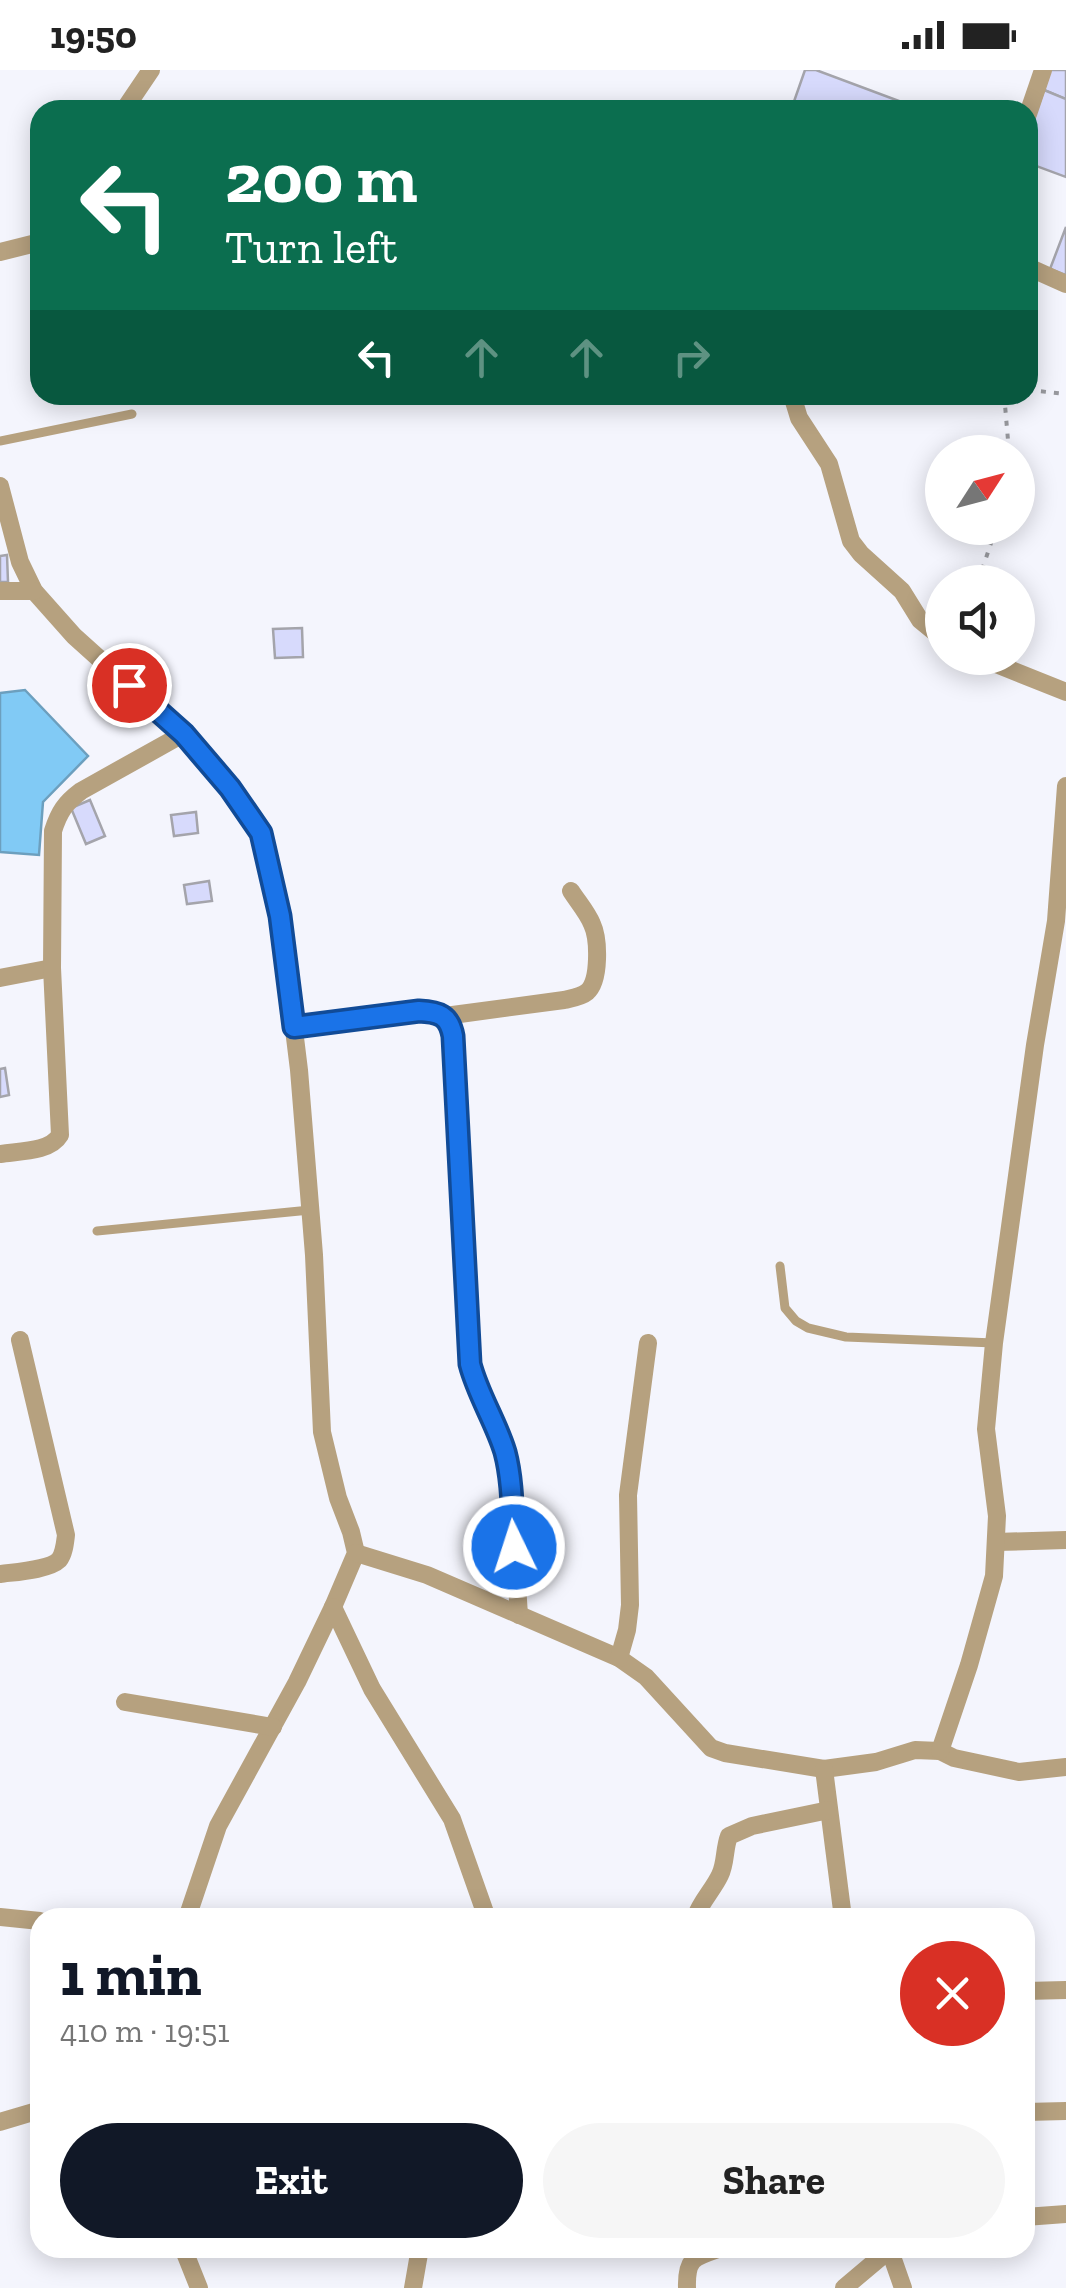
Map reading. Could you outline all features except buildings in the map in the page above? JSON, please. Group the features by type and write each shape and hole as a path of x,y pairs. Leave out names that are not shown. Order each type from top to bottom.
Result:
{"street":[{"path":"131,100 151,70"},
{"path":"1033,100 1043,70"},
{"path":"0,252 30,244"},
{"path":"1038,271 1066,284"},
{"path":"795,405 799,418 829,464 851,541 902,591 925,624"},
{"path":"0,486 20,562 34,591 74,636 184,734 230,788 261,833 280,916 310,1210 322,1432 356,1554 273,1727 218,1826 190,1908"},
{"path":"0,591 34,591"},
{"path":"1023,675 1066,692"},
{"path":"0,1154 49,1146 60,1135 52,968 53,831 59,812 80,791 184,734"},
{"path":"940,1751 970,1665 994,1576 997,1516 986,1429 1035,1045 1056,921 1066,786"},
{"path":"444,1016 564,1000 590,990 596,936 571,891"},
{"path":"0,978 52,968"},
{"path":"294,1027 419,1011 444,1016 451,1024 470,1364 505,1452 519,1615"},
{"path":"0,1574 47,1567 59,1560 66,1535 20,1340"},
{"path":"619,1658 630,1606 628,1495 648,1343"},
{"path":"996,1542 1066,1540"},
{"path":"356,1554 426,1574 619,1658 646,1677 711,1748 724,1753 824,1769 876,1762 915,1750 940,1751 954,1758 1019,1772 1066,1767"},
{"path":"333,1608 372,1689 452,1819 483,1908"},
{"path":"125,1702 273,1727"},
{"path":"824,1769 843,1908"},
{"path":"699,1908 719,1878 729,1836 752,1826 830,1810"},
{"path":"0,1916 30,1920"},
{"path":"1035,1991 1066,1990"},
{"path":"1035,2112 1066,2110"},
{"path":"0,2122 30,2113"},
{"path":"1035,2216 1066,2214"},
{"path":"187,2258 199,2288"},
{"path":"412,2288 418,2258"},
{"path":"687,2288 687,2272 694,2258"},
{"path":"844,2288 879,2258"},
{"path":"894,2258 903,2288"}],"lane":[{"path":"0,440 132,414"},
{"path":"97,1231 310,1210"},
{"path":"780,1266 785,1308 796,1321 822,1333 994,1343"}],"path":[{"path":"1038,391 1066,394"},
{"path":"1006,405 1008,435"}],"water":[{"path":"25,690 88,756 43,802 39,855 0,852 0,693"}],"route":[{"path":"129,685 184,734 230,788 261,833 280,916 294,1027 419,1011 444,1016 451,1024 470,1364 505,1452 514,1547"}]}
